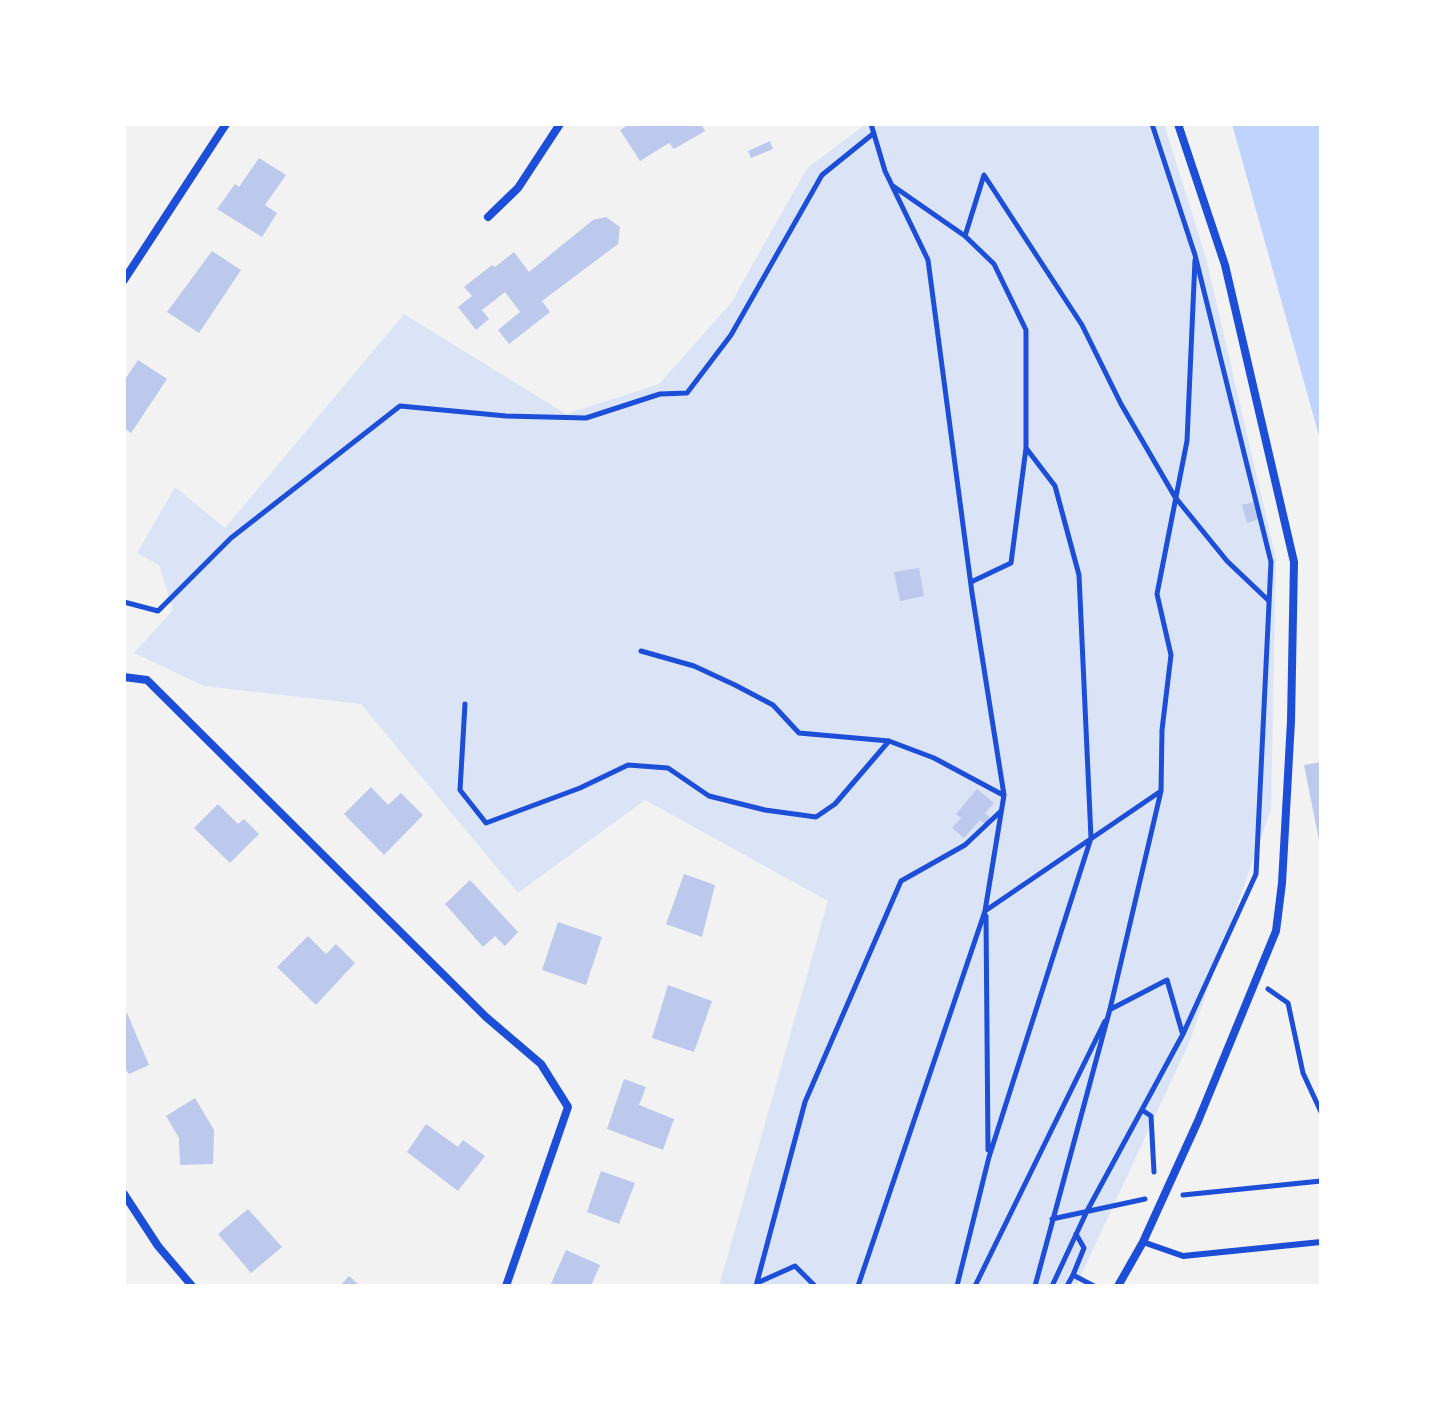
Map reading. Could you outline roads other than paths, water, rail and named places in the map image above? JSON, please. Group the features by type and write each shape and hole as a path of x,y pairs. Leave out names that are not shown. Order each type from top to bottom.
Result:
{"street":[{"path":"124,280 226,124"},
{"path":"488,217 518,188 560,124"},
{"path":"1118,1286 1160,1204 1258,981 1276,931 1282,883 1291,721 1294,562 1225,265 1178,124"},
{"path":"124,677 147,680 486,1017 541,1064 548,1075 568,1107 506,1286"},
{"path":"124,1194 158,1246 192,1286"}],"lane":[{"path":"1143,1242 1183,1256 1321,1242"}],"water":[{"path":"1232,124 1321,124 1321,443"}]}
